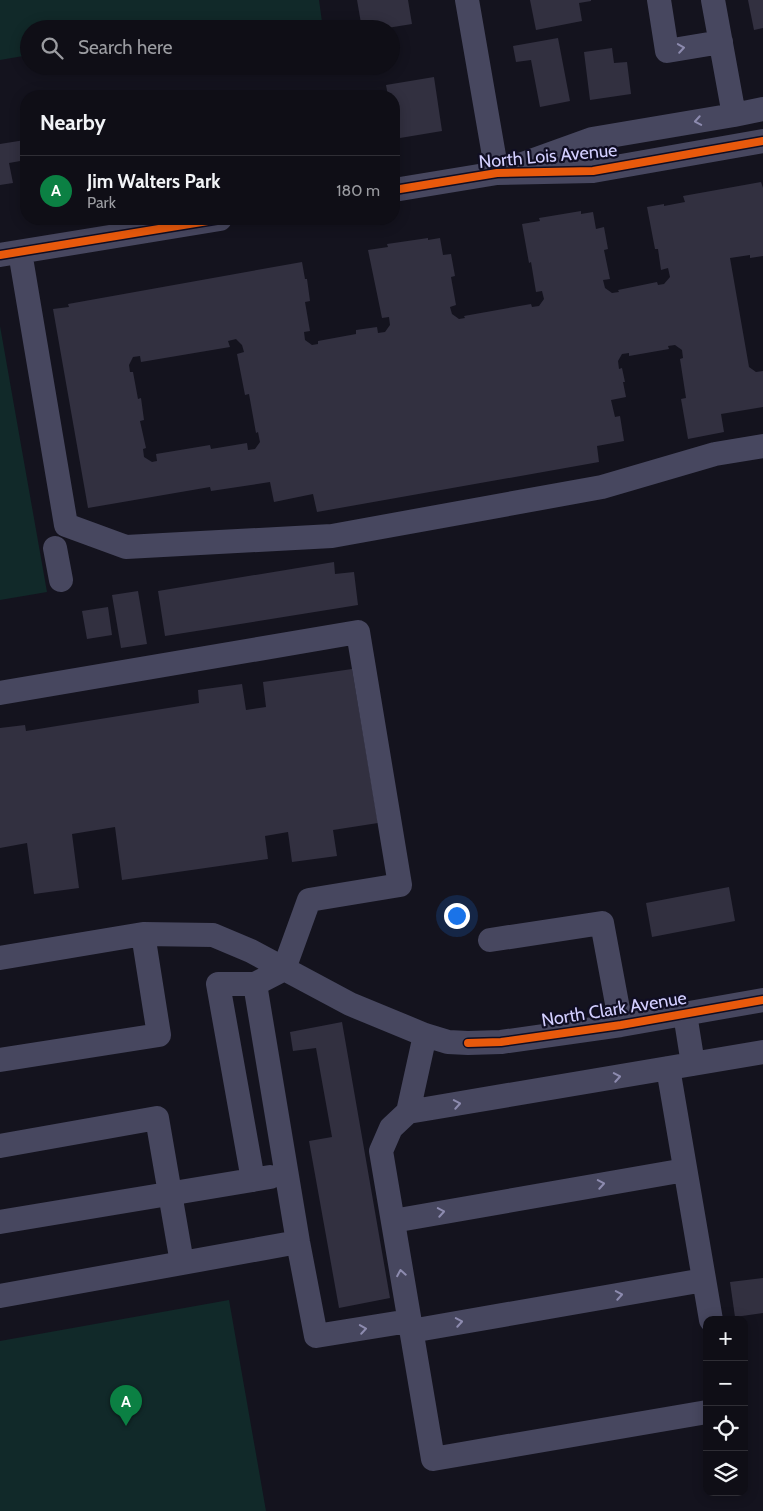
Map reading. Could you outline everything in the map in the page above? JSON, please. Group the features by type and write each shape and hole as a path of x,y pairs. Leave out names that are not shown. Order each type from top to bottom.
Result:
{"street":[{"path":"467,0 497,173"},
{"path":"658,0 667,51 721,42"},
{"path":"713,0 734,115"},
{"name":"North Lois Avenue","path":"497,173 592,139 763,109"},
{"name":"North Lois Avenue","path":"400,189 497,173 593,171 763,141"},
{"path":"183,225 10,253 66,525 126,547 332,536 602,487 715,454 763,446"},
{"path":"9,283 50,520"},
{"path":"56,548 61,580"},
{"path":"0,694 358,632 400,885 309,900 284,969 255,984 218,984 253,1180"},
{"path":"490,940 602,923 621,1025"},
{"path":"0,1060 159,1035 143,934"},
{"name":"North Clark Avenue","path":"0,958 143,934 214,935 251,951 350,1004 425,1035 448,1042 501,1042 621,1025 763,1000"},
{"path":"255,984 286,1174 316,1336 410,1326 704,1280"},
{"path":"685,1014 693,1064"},
{"path":"408,1112 425,1035"},
{"path":"703,1413 433,1459 381,1152 391,1128 408,1112 763,1052"},
{"path":"668,1068 710,1316"},
{"path":"0,1146 157,1118 182,1263"},
{"path":"392,1221 685,1170"},
{"path":"0,1222 286,1174"},
{"path":"0,1296 298,1242"}],"green space":[{"path":"0,0 319,0 322,20 20,20 20,57 0,60"},
{"path":"0,326 47,592 0,600"},
{"path":"229,1300 266,1511 0,1511 0,1341"}],"building":[{"path":"357,0 408,0 412,24 400,26 400,20 360,20"},
{"path":"530,0 591,1 579,3 582,21 536,30"},
{"path":"748,0 763,0 763,28 754,30"},
{"path":"558,38 570,101 540,107 531,60 516,62 513,46"},
{"path":"612,48 614,63 627,62 631,94 590,100 584,52"},
{"path":"434,77 442,131 400,138 400,90 387,90 386,85"},
{"path":"20,141 20,161 9,163 13,183 0,185 0,144"},
{"path":"761,182 763,188 763,256 750,258 750,255 730,258 749,367 756,372 763,371 763,407 721,414 724,432 688,439 681,399 686,398 680,359 683,358 682,350 675,345 668,346 669,349 629,356 629,353 622,354 618,361 619,369 622,368 626,397 611,400 615,417 620,416 624,441 597,446 599,462 317,512 313,494 274,502 270,482 211,491 210,487 88,508 53,309 69,307 68,304 302,262 310,301 305,302 310,331 304,332 305,340 312,345 318,344 318,341 356,334 356,330 377,327 378,333 385,332 390,325 389,317 382,318 368,250 388,247 387,244 428,238 428,240 440,238 443,255 451,254 455,276 451,277 456,305 450,307 452,314 459,319 465,318 464,316 531,304 532,307 539,306 544,299 542,291 536,292 522,224 540,221 539,218 581,211 581,214 593,212 596,229 604,227 608,249 604,250 610,279 603,280 605,288 612,293 657,282 658,285 664,284 670,277 668,268 661,270 658,249 655,249 647,207 685,202 683,196","holes":["236,339 242,345 244,352 237,354 245,395 249,394 256,433 258,432 260,442 255,449 248,450 247,443 211,449 210,445 156,454 157,461 152,462 144,457 143,449 146,448 140,421 144,420 141,398 138,399 133,372 130,372 129,365 133,357 140,356 141,362 230,347 228,341"]},
{"path":"334,562 335,574 354,572 358,605 165,636 158,591"},
{"path":"138,591 147,644 121,648 112,595"},
{"path":"108,607 112,635 87,639 82,611"},
{"path":"352,669 378,823 333,830 337,856 292,862 288,832 265,836 268,859 122,880 115,827 72,834 79,888 34,894 27,843 0,848 0,728 25,725 26,731 199,703 198,690 242,684 246,710 266,707 263,682"},
{"path":"729,887 735,921 652,937 646,903"},
{"path":"342,1022 390,1298 339,1308 309,1141 332,1137 316,1048 293,1051 290,1032"},
{"path":"763,1278 763,1313 735,1316 730,1282"}],"cycle path":[{"path":"400,189 497,173 593,171 763,141"},
{"path":"0,255 183,225"},
{"path":"468,1043 501,1042 621,1025 763,1000"}],"place":[{"name":"Jim Walters Park","path":"126,1426"}]}
